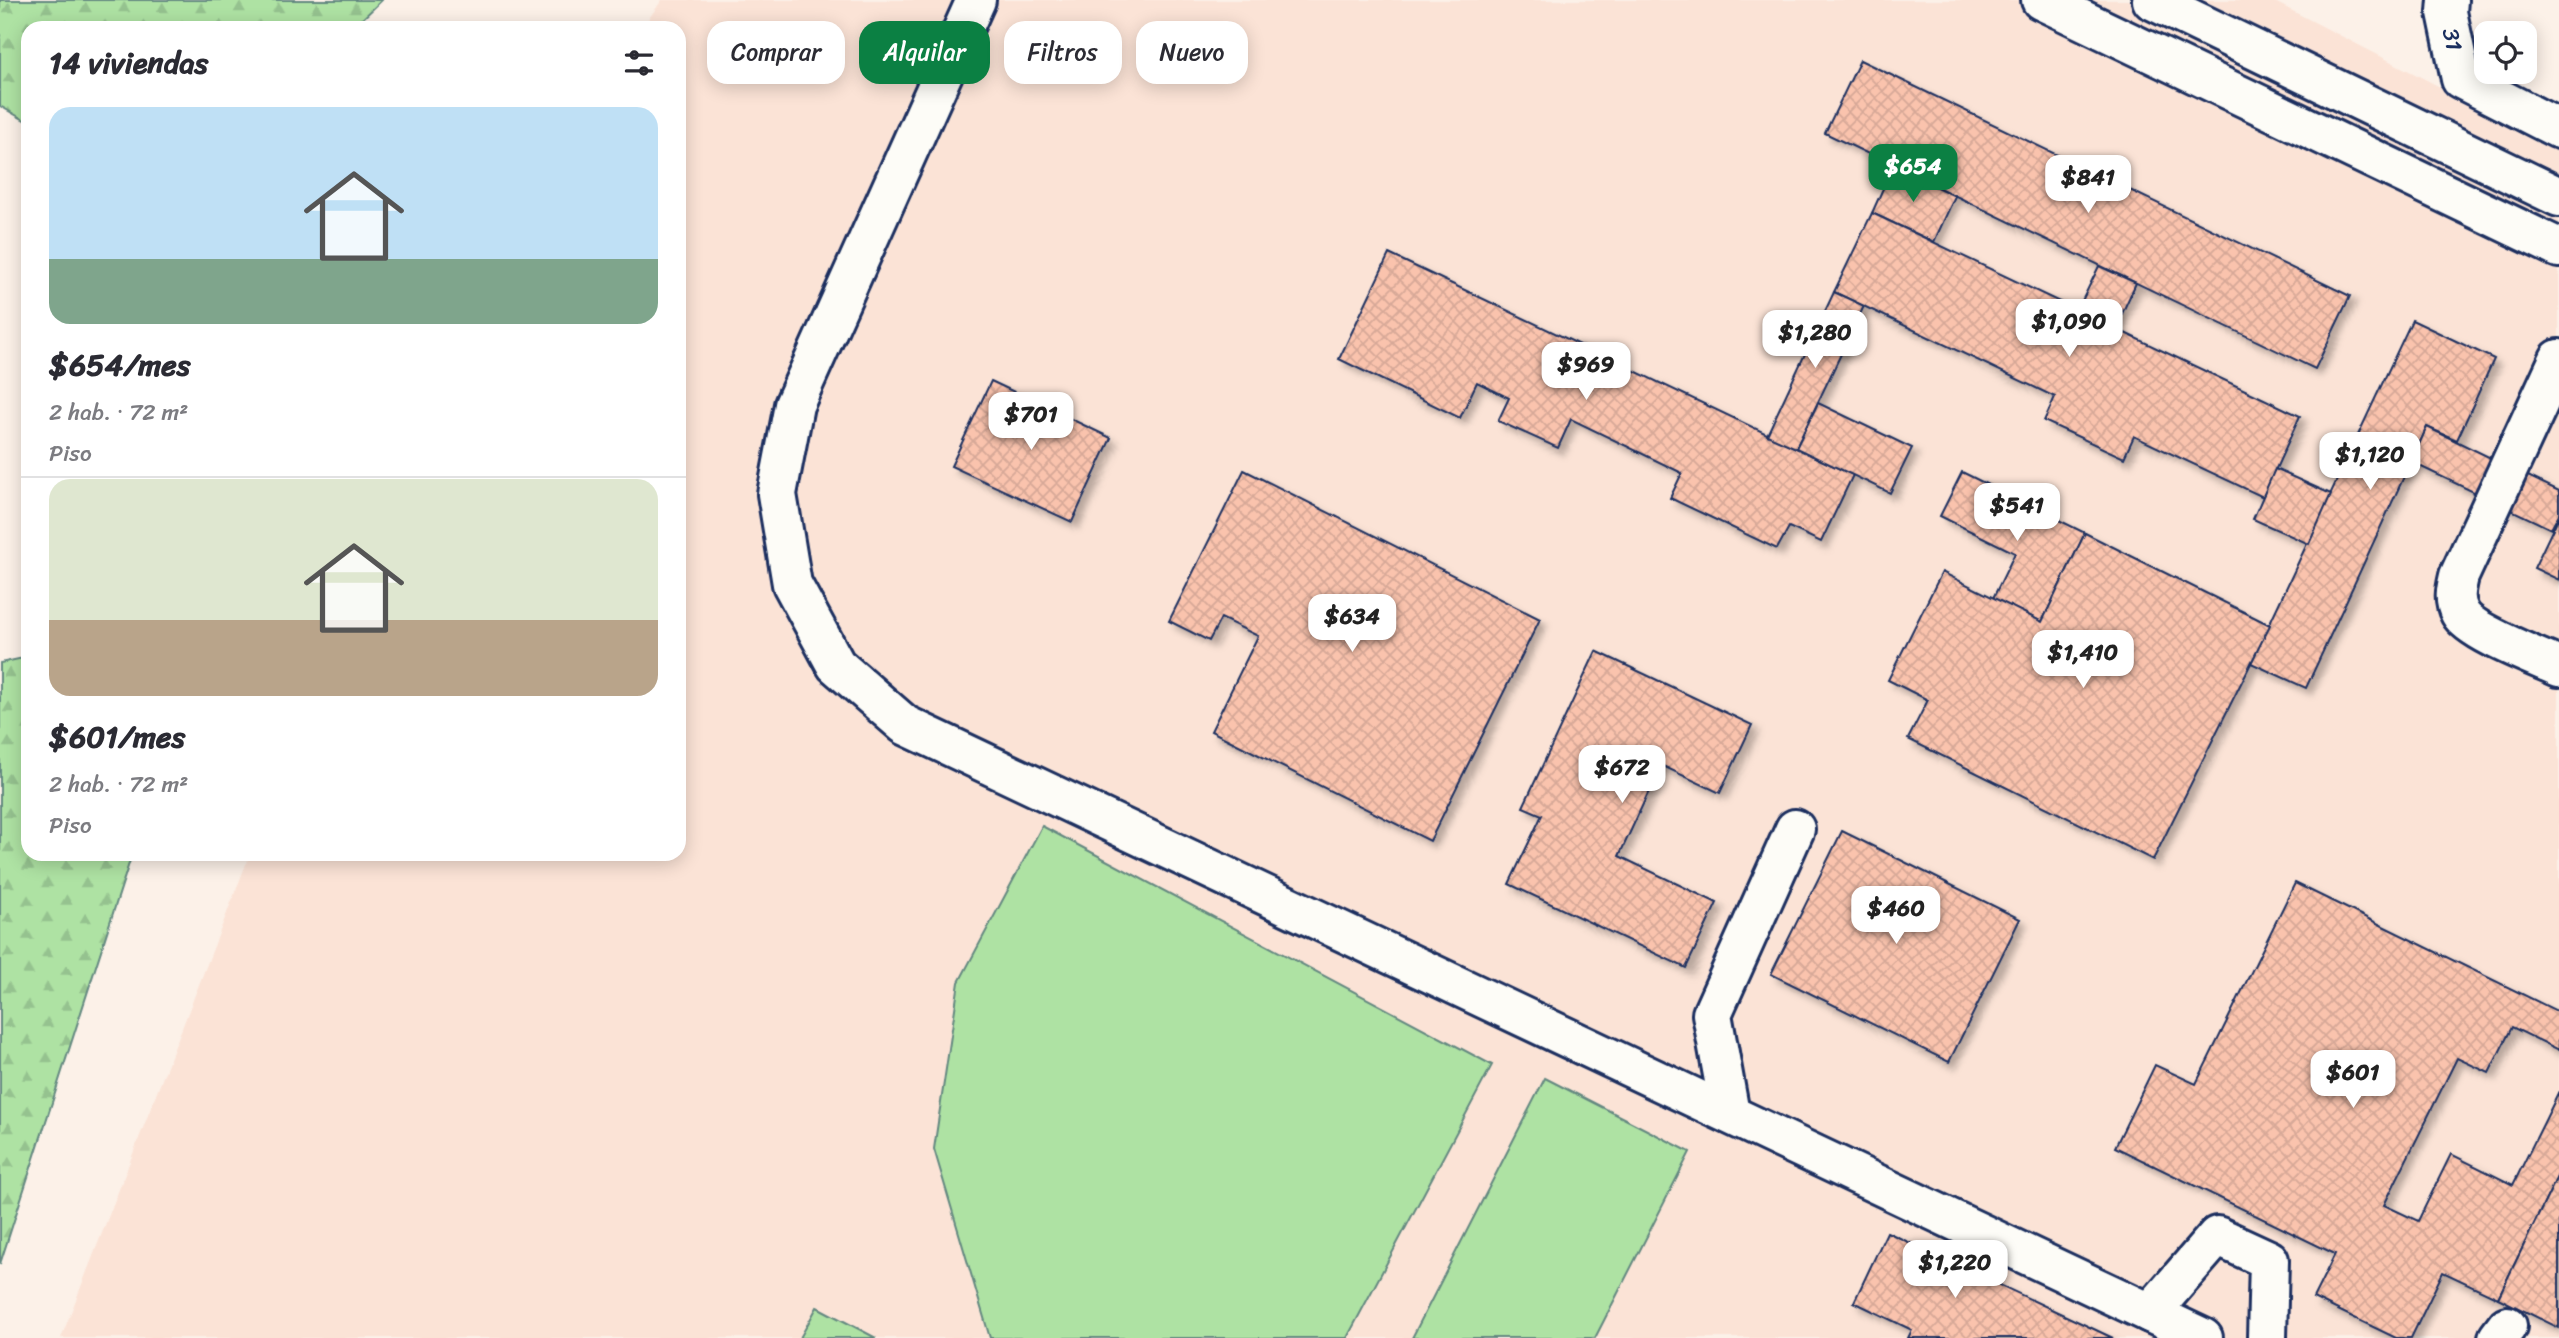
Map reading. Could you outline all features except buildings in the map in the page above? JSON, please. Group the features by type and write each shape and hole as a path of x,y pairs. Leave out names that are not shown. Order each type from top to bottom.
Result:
{"street":[{"path":"976,0 794,405 777,494 792,584 836,664 905,725 2203,1338"},
{"path":"2041,0 2559,248"},
{"path":"2152,0 2559,197"},
{"name":"31","path":"2448,0 2447,12 2461,79 2559,129"},
{"path":"2559,359 2459,576 2455,596 2460,614 2473,627 2559,667"},
{"path":"1730,1114 1712,1014 1795,829"},
{"path":"2150,1313 2217,1236 2269,1260 2267,1338"}],"shaded area":[{"path":"662,0 2271,0 2559,148 2559,1338 61,1338 247,861 686,861 686,21 647,21"}],"green space":[{"path":"0,0 382,0 360,21 21,21 21,118 0,106"},
{"path":"21,658 21,861 130,861 0,1264 0,663"},
{"path":"1042,826 1492,1065 1347,1338 990,1338 934,1149 959,982"},
{"path":"1545,1078 1690,1152 1595,1338 1412,1338"},
{"path":"817,1307 876,1338 800,1338"}]}
